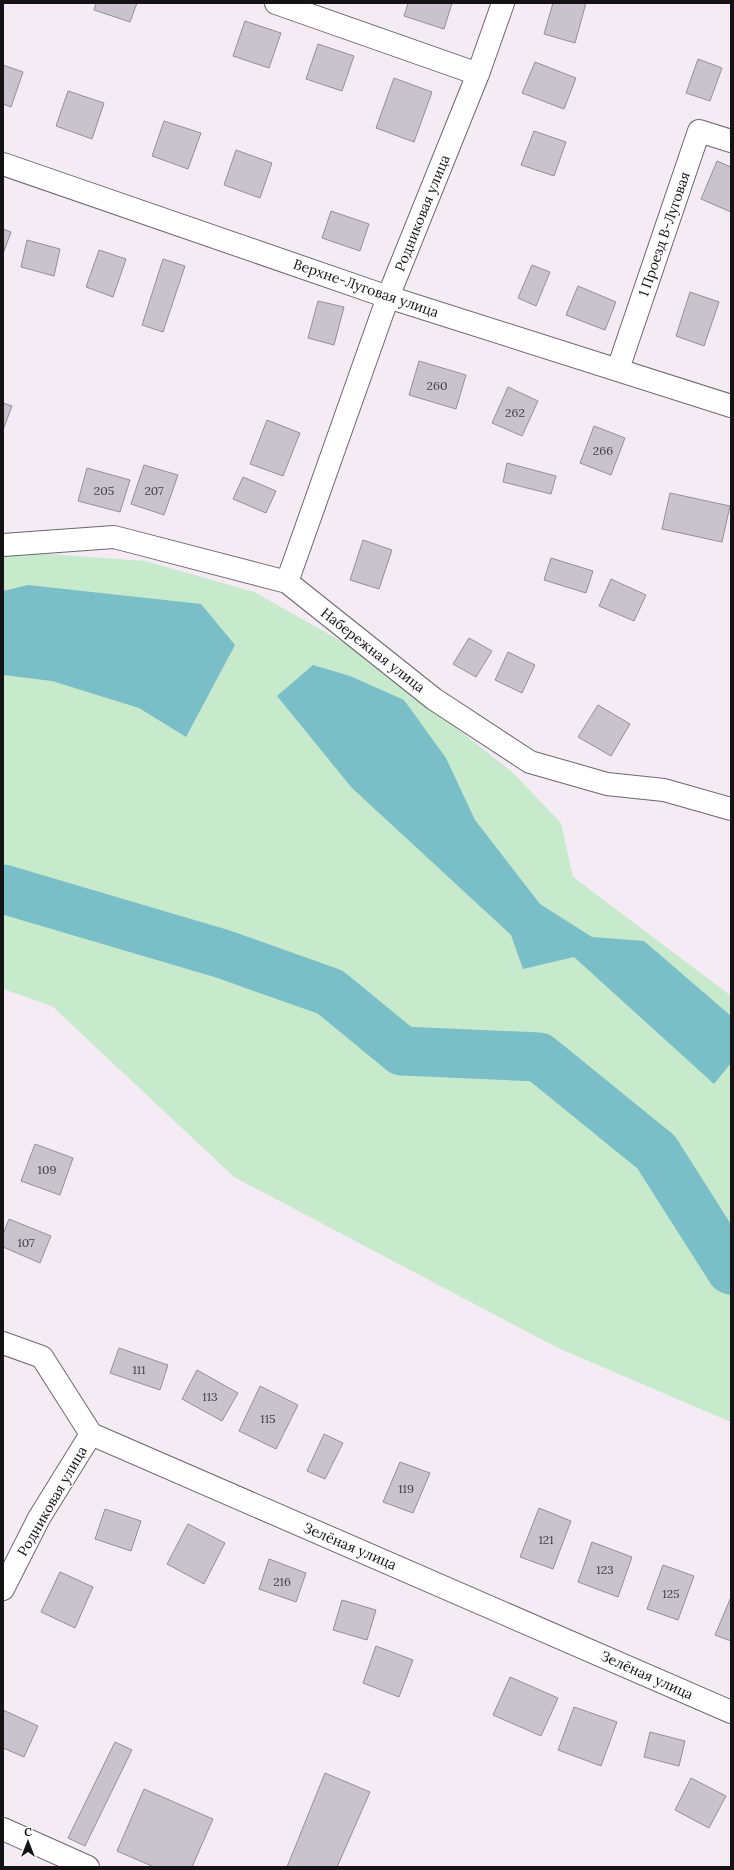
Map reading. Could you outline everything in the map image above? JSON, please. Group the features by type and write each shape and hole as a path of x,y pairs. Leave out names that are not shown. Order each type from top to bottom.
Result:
{"street":[{"path":"276,3 478,74"},
{"name":"Родниковая улица","path":"288,582 388,296 478,74 503,3"},
{"name":"1 Проезд В-Луговая","path":"618,369 699,131 731,141"},
{"name":"Верхне-Луговая улица","path":"3,164 388,296 731,406"},
{"name":"Набережная улица","path":"3,545 114,538 288,582 434,699 530,762 607,784 664,790 731,809"},
{"path":"3,1342 42,1357 91,1434"},
{"name":"Родниковая улица","path":"3,1589 39,1518 91,1434"},
{"name":"Зелёная улица","path":"91,1434 731,1712"},
{"path":"3,1829 88,1867"}],"green space":[{"path":"22,552 145,561 254,592 359,651 512,772 561,823 573,877 731,996 731,1422 556,1347 234,1177 52,1006 3,989 3,557"}],"water":[{"path":"28,585 201,604 235,645 186,737 139,708 52,681 3,675 3,591"},
{"path":"313,665 350,676 404,700 446,758 475,820 540,904 592,937 644,941 731,1016 731,1063 714,1084 574,957 523,969 511,935 352,788 277,696"}],"building":[{"path":"96,3 137,3 130,22 94,10"},
{"path":"408,3 452,3 444,29 404,16"},
{"path":"553,3 586,3 575,43 544,34"},
{"path":"245,21 281,33 269,68 233,56"},
{"path":"318,44 354,56 342,91 306,79"},
{"path":"698,59 722,68 710,101 686,93"},
{"path":"535,62 576,78 564,109 522,93"},
{"path":"3,65 23,72 11,107 3,104"},
{"path":"394,78 432,92 414,142 376,128"},
{"path":"68,91 104,103 92,139 56,126"},
{"path":"164,121 201,133 188,169 152,156"},
{"path":"534,131 566,142 554,176 521,165"},
{"path":"236,150 272,163 260,198 224,185"},
{"path":"717,161 731,167 731,212 701,199"},
{"path":"331,211 369,224 360,251 322,238"},
{"path":"3,229 11,232 3,254"},
{"path":"27,240 60,249 54,276 21,267"},
{"path":"99,250 126,259 113,297 86,287"},
{"path":"163,259 185,266 163,332 142,325"},
{"path":"532,265 550,272 536,306 518,298"},
{"path":"578,286 616,302 605,330 566,315"},
{"path":"690,292 719,302 704,346 676,336"},
{"path":"318,301 344,307 334,345 308,338"},
{"path":"419,361 466,375 456,409 409,395"},
{"path":"508,387 538,401 522,436 492,423"},
{"path":"3,403 12,406 3,430"},
{"path":"267,420 300,433 283,476 250,464"},
{"path":"594,426 625,438 611,475 580,463"},
{"path":"507,463 556,476 551,494 503,482"},
{"path":"144,465 178,475 164,515 131,504"},
{"path":"87,468 130,480 120,512 78,501"},
{"path":"243,477 276,491 266,513 233,499"},
{"path":"670,493 730,506 722,542 662,529"},
{"path":"363,540 392,550 379,589 350,580"},
{"path":"551,558 593,571 586,593 544,580"},
{"path":"611,579 646,595 634,621 599,606"},
{"path":"469,638 492,651 476,677 453,664"},
{"path":"508,652 535,665 522,693 495,680"},
{"path":"598,705 630,724 611,756 578,737"},
{"path":"35,1144 73,1158 60,1195 21,1181"},
{"path":"9,1219 51,1236 40,1263 3,1247 3,1234"},
{"path":"119,1348 168,1365 160,1390 110,1373"},
{"path":"197,1370 238,1393 222,1421 182,1399"},
{"path":"260,1386 298,1405 276,1449 239,1431"},
{"path":"324,1434 343,1443 325,1479 307,1471"},
{"path":"400,1462 430,1473 413,1513 383,1502"},
{"path":"539,1508 571,1521 553,1569 520,1557"},
{"path":"105,1509 141,1521 131,1551 95,1539"},
{"path":"188,1524 225,1543 204,1584 167,1564"},
{"path":"592,1542 632,1557 618,1597 578,1582"},
{"path":"269,1559 306,1573 296,1602 259,1589"},
{"path":"663,1565 694,1576 678,1620 647,1609"},
{"path":"60,1572 93,1587 75,1628 41,1612"},
{"path":"731,1597 731,1641 715,1635"},
{"path":"342,1600 376,1610 367,1640 333,1630"},
{"path":"376,1646 413,1660 399,1697 363,1683"},
{"path":"510,1677 558,1698 541,1736 493,1715"},
{"path":"574,1707 617,1722 601,1766 558,1750"},
{"path":"3,1710 38,1726 24,1757 3,1748"},
{"path":"650,1732 685,1741 679,1766 644,1757"},
{"path":"115,1742 132,1750 85,1846 68,1838"},
{"path":"325,1773 370,1792 337,1867 287,1867"},
{"path":"691,1778 726,1796 709,1828 675,1810"},
{"path":"144,1789 213,1819 192,1867 154,1867 117,1851"}],"waterway":[{"path":"3,889 223,954 330,992 402,1051 539,1057 656,1152 731,1270"}]}
